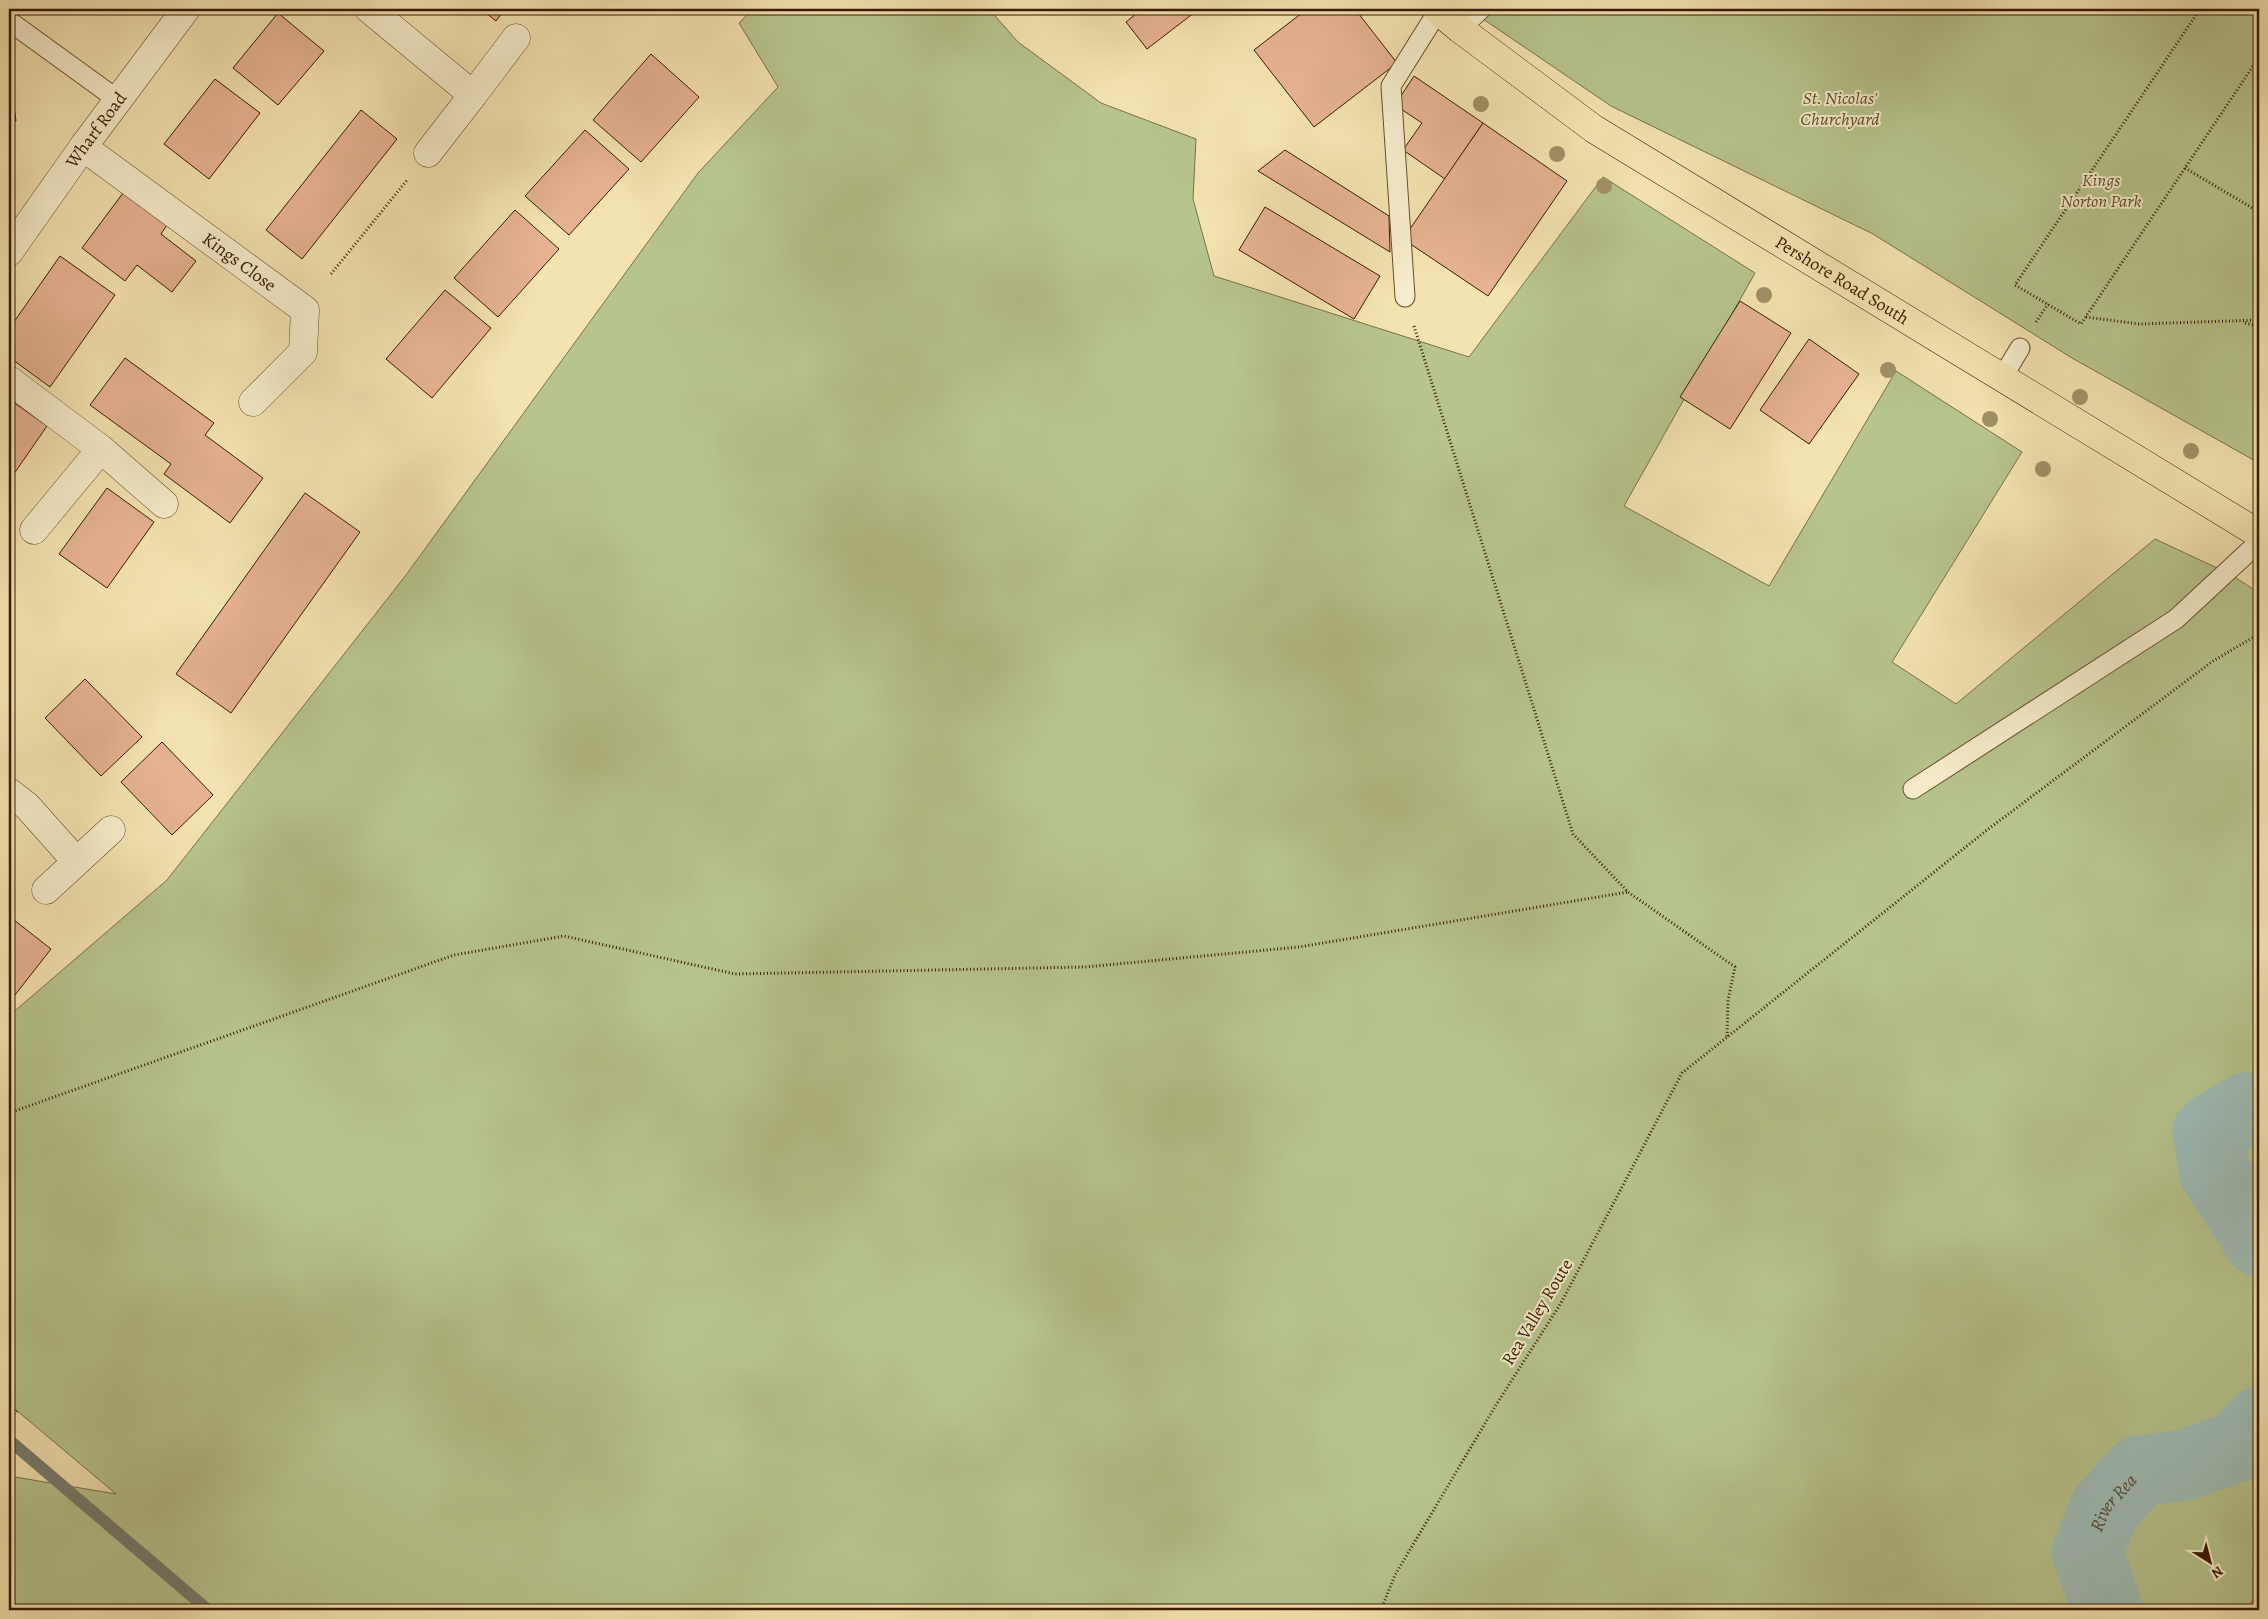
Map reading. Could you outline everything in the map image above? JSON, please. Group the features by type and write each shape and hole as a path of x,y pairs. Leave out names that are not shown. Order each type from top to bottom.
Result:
{"highway":[{"name":"Pershore Road South","path":"1437,10 1594,129 2259,534"}],"street":[{"name":"Wharf Road","path":"9,252 83,147 186,9"},
{"path":"369,9 473,95"},
{"path":"428,153 516,38"},
{"name":"Kings Close","path":"83,147 305,310 303,352 253,402"},
{"path":"9,380 101,450 164,504"},
{"path":"34,530 101,450"},
{"path":"9,792 27,806 76,861"},
{"path":"46,890 111,830"}],"lane":[{"path":"1460,29 1482,9"},
{"path":"1405,297 1392,86 1437,10"},
{"path":"9,21 118,100"},
{"path":"2002,378 2020,348"},
{"path":"1913,789 2176,619 2259,542"}],"path":[{"path":"2200,9 2015,285 2081,324 2259,57"},
{"path":"331,274 428,153"},
{"path":"2185,168 2259,212"},
{"path":"1405,297 1573,834 1628,892 1735,967 1728,1000 1727,1037"},
{"path":"2086,317 2139,324 2259,320"},
{"path":"2242,322 2259,326"},
{"name":"Rea Valley Route","path":"1381,1610 1395,1575 1496,1405 1561,1303 1682,1073 1995,824 2212,661 2259,634"},
{"path":"9,1112 454,955 564,936 735,974 1085,967 1298,947 1628,892"},
{"path":"9,1419 17,1411"}],"green space":[{"path":"753,9 989,9 1018,42 1101,103 1196,139 1193,199 1214,276 1469,357 1603,177 1755,273 1624,506 1769,586 1896,371 2022,452 1892,662 1956,704 2155,539 2230,574 2259,593 2259,1588 2247,1610 9,1610 9,1476 116,1494 9,1404 9,1016 167,880 406,575 698,173 778,87 739,23"},
{"name":"Kings Norton Park","path":"1473,9 2259,9 2259,463 2072,358 1873,234 1611,106 1483,19"}],"building":[{"path":"481,9 505,9 496,21"},
{"path":"1142,9 1199,9 1147,49 1126,22"},
{"path":"1307,9 1355,9 1397,63 1314,127 1254,50"},
{"path":"278,13 324,51 278,105 233,68"},
{"path":"651,54 699,97 641,162 593,120"},
{"path":"1414,76 1483,123 1445,179 1403,150 1422,123 1395,105"},
{"path":"10,79 16,121 9,120"},
{"path":"215,79 260,113 209,179 164,144"},
{"path":"361,110 397,139 302,259 266,230"},
{"path":"1483,123 1567,181 1488,296 1403,239"},
{"path":"585,130 629,169 569,235 525,196"},
{"path":"1285,150 1389,216 1390,252 1258,171"},
{"path":"126,189 169,222 161,234 196,261 172,292 137,265 125,281 82,248"},
{"path":"1265,207 1380,276 1354,319 1239,250"},
{"path":"515,210 559,249 498,317 454,278"},
{"path":"60,256 115,295 50,387 9,357 9,329"},
{"path":"445,290 491,328 432,398 386,359"},
{"path":"1740,301 1791,333 1730,429 1680,397"},
{"path":"1809,339 1859,374 1809,444 1760,410"},
{"path":"125,358 214,423 205,435 263,478 230,523 164,474 171,464 90,405"},
{"path":"9,399 47,426 9,481"},
{"path":"107,488 154,522 107,588 59,554"},
{"path":"305,493 360,532 231,713 176,674"},
{"path":"85,679 142,737 101,776 45,718"},
{"path":"162,742 213,795 172,835 121,782"},
{"path":"9,916 51,949 15,995 9,990"}],"waterway":[{"name":"River Rea","path":"2259,1112 2246,1108 2208,1131 2214,1171 2259,1241"},
{"name":"River Rea","path":"2108,1610 2087,1552 2105,1508 2139,1471 2185,1465 2236,1447 2259,1422"},
{"path":"9,1440 208,1610"}],"park label":[{"name":"St. Nicolas' Churchyard","path":"1840,108"}]}
